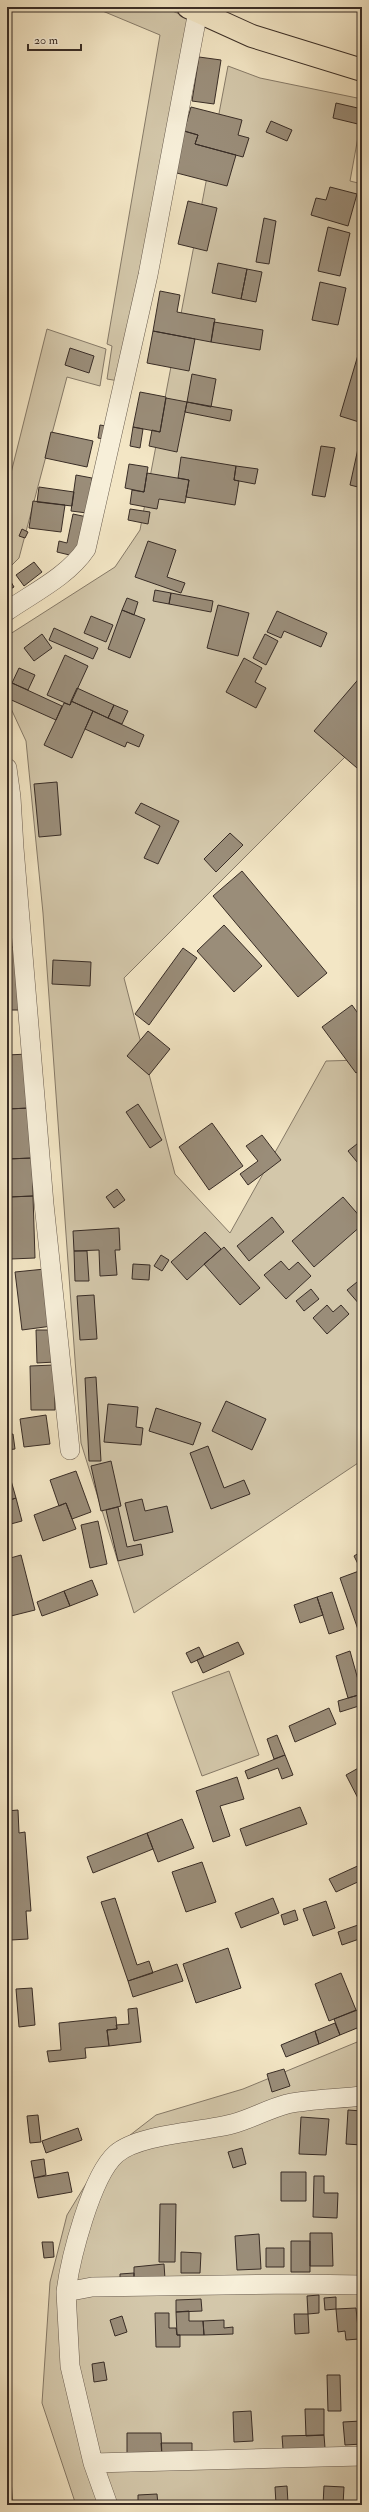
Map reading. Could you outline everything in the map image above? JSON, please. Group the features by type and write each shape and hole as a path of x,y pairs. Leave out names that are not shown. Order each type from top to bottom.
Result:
{"main road":[{"path":"193,9 252,36 362,70"}],"lane":[{"path":"7,611 68,569 79,560 86,550 148,275 193,9"},
{"path":"7,768 12,797 10,848 44,1204 70,1450"},
{"path":"108,2505 93,2463 70,2366 79,2289 69,2269 90,2202 103,2172 117,2153 150,2140 233,2124 286,2104 362,2096"},
{"path":"79,2289 296,2284 362,2286"},
{"path":"93,2463 362,2456"}],"shaded area":[{"path":"93,7 162,7 190,18 125,382 107,379 112,346 107,344 160,35"},
{"path":"228,66 260,78 362,99 362,115 350,181 362,184 362,740 124,978 175,1174 230,1233 326,1061 362,1060 362,1455 358,1463 134,1613 81,1443 43,913 26,741 7,700 7,636 115,567 140,530"},
{"path":"47,329 106,349 100,386 67,377 19,558 7,570 7,489"},
{"path":"229,1671 259,1755 202,1776 172,1692"},
{"path":"362,2040 362,2505 76,2505 42,2403 50,2282 67,2215 103,2156 156,2115 243,2089"},
{"path":"7,2430 13,2505 7,2505"}],"building":[{"path":"199,57 221,60 214,104 192,101"},
{"path":"336,103 362,109 362,125 333,118"},
{"path":"191,107 242,120 238,135 249,138 243,157 195,144 198,135 184,131"},
{"path":"271,121 292,130 287,141 266,132"},
{"path":"184,131 198,135 195,144 236,155 227,186 173,172"},
{"path":"330,187 357,194 348,226 311,215 316,198 326,200"},
{"path":"188,201 217,208 207,251 178,244"},
{"path":"264,218 276,221 269,264 256,262"},
{"path":"328,227 350,233 340,276 318,271"},
{"path":"218,263 247,269 241,299 212,293"},
{"path":"247,269 262,272 256,302 241,299"},
{"path":"320,282 346,288 338,325 312,320"},
{"path":"160,291 180,295 177,312 215,319 211,342 153,331"},
{"path":"214,322 263,330 260,350 211,342"},
{"path":"153,331 195,339 189,371 147,363"},
{"path":"70,348 94,356 89,373 65,365"},
{"path":"358,355 362,356 362,411 359,422 340,416"},
{"path":"192,374 216,379 211,407 187,402"},
{"path":"140,392 166,397 160,432 133,427"},
{"path":"166,398 187,402 177,452 149,446 152,430 160,432"},
{"path":"187,402 232,410 230,421 185,412"},
{"path":"100,425 106,426 104,439 98,438"},
{"path":"133,427 143,429 140,448 130,446"},
{"path":"51,432 93,441 87,467 45,458"},
{"path":"359,444 362,444 362,488 350,485"},
{"path":"321,446 335,448 325,497 312,495"},
{"path":"181,457 236,466 234,480 239,481 235,505 186,497 189,480 178,478"},
{"path":"129,464 148,467 144,492 125,488"},
{"path":"236,466 258,469 255,484 234,480"},
{"path":"147,473 189,480 185,503 159,499 157,509 130,504 132,490 144,492"},
{"path":"76,475 92,478 87,513 71,511"},
{"path":"39,487 74,492 72,506 37,502"},
{"path":"33,501 65,505 61,532 29,528"},
{"path":"130,509 150,512 148,524 128,520"},
{"path":"73,514 87,517 78,557 57,552 59,541 67,543"},
{"path":"22,529 28,532 25,538 19,536"},
{"path":"148,541 176,550 167,577 185,583 181,593 135,577"},
{"path":"34,562 42,572 24,586 16,575"},
{"path":"11,582 14,587 7,591 7,584"},
{"path":"155,590 171,593 169,604 153,601"},
{"path":"171,593 213,601 211,612 169,604"},
{"path":"127,598 138,602 134,615 122,610"},
{"path":"218,605 249,613 238,656 207,648"},
{"path":"122,610 145,619 130,658 108,649"},
{"path":"277,611 327,633 321,647 284,631 281,638 267,632"},
{"path":"91,616 113,625 106,642 84,633"},
{"path":"54,628 98,648 93,659 49,640"},
{"path":"42,634 52,648 34,661 24,648"},
{"path":"265,634 278,641 266,665 253,658"},
{"path":"65,655 88,666 70,705 47,695"},
{"path":"244,658 262,668 255,682 266,688 256,708 226,692"},
{"path":"19,668 35,675 28,690 12,683"},
{"path":"362,675 362,762 357,768 314,731"},
{"path":"12,683 62,706 56,720 7,698"},
{"path":"77,688 114,705 108,718 71,701"},
{"path":"71,701 93,711 72,758 44,745 64,703 70,705"},
{"path":"114,705 128,711 122,724 108,718"},
{"path":"93,711 144,735 139,747 127,742 125,747 85,729"},
{"path":"57,782 61,835 39,837 34,784"},
{"path":"141,803 179,821 158,864 144,858 160,826 135,813"},
{"path":"230,833 243,845 216,872 204,859"},
{"path":"242,871 327,973 298,997 213,896"},
{"path":"7,886 13,886 15,912 7,913"},
{"path":"7,921 19,921 19,947 7,947"},
{"path":"224,925 262,966 234,992 197,951"},
{"path":"7,947 19,947 20,1010 7,1010"},
{"path":"183,948 197,958 149,1025 135,1014"},
{"path":"53,960 91,962 90,986 52,984"},
{"path":"352,1005 362,1019 362,1069 356,1073 322,1027"},
{"path":"148,1031 170,1049 149,1075 127,1056"},
{"path":"28,1054 30,1108 7,1109 7,1055"},
{"path":"138,1104 162,1140 150,1148 126,1112"},
{"path":"30,1108 32,1158 7,1159 7,1109"},
{"path":"212,1123 243,1166 209,1190 179,1147"},
{"path":"262,1135 281,1160 248,1185 240,1174 258,1161 246,1146"},
{"path":"362,1140 362,1168 348,1151"},
{"path":"32,1158 33,1196 9,1197 7,1159"},
{"path":"117,1189 125,1200 114,1208 106,1197"},
{"path":"33,1196 35,1258 11,1259 9,1197"},
{"path":"343,1197 362,1219 362,1225 314,1267 292,1241"},
{"path":"272,1217 284,1232 249,1261 237,1246"},
{"path":"119,1228 120,1250 115,1250 117,1275 100,1276 99,1250 74,1251 73,1231"},
{"path":"205,1232 221,1249 187,1280 171,1262"},
{"path":"224,1247 260,1288 240,1305 204,1264"},
{"path":"74,1251 87,1251 89,1281 75,1281"},
{"path":"161,1255 169,1260 162,1271 154,1266"},
{"path":"281,1261 289,1270 298,1262 311,1276 286,1299 264,1275"},
{"path":"133,1264 150,1265 149,1280 132,1279"},
{"path":"45,1269 52,1326 22,1330 15,1272"},
{"path":"362,1278 362,1303 360,1305 347,1290"},
{"path":"311,1289 319,1299 304,1311 296,1301"},
{"path":"94,1295 97,1339 80,1340 77,1296"},
{"path":"327,1305 333,1312 341,1305 349,1314 327,1334 313,1318"},
{"path":"36,1330 53,1330 55,1362 37,1363"},
{"path":"54,1365 55,1410 31,1410 30,1366"},
{"path":"96,1377 101,1461 89,1461 85,1378"},
{"path":"226,1401 266,1419 252,1450 212,1431"},
{"path":"108,1404 138,1407 136,1427 143,1428 141,1445 104,1442"},
{"path":"156,1408 201,1423 193,1445 149,1431"},
{"path":"46,1415 50,1444 24,1447 20,1419"},
{"path":"13,1434 15,1449 7,1450 7,1435"},
{"path":"208,1446 224,1488 244,1480 250,1494 211,1509 190,1453"},
{"path":"111,1461 121,1506 101,1511 91,1466"},
{"path":"76,1471 91,1512 72,1519 66,1503 59,1506 50,1480"},
{"path":"10,1477 16,1498 7,1501 7,1478"},
{"path":"16,1498 22,1521 7,1525 7,1501"},
{"path":"142,1499 145,1511 167,1506 173,1532 134,1541 125,1503"},
{"path":"66,1503 76,1529 43,1541 34,1515"},
{"path":"118,1507 127,1547 141,1544 143,1555 118,1561 106,1510"},
{"path":"98,1521 107,1564 90,1568 81,1525"},
{"path":"362,1551 362,1564 359,1566 354,1556"},
{"path":"21,1555 35,1610 7,1617 7,1559"},
{"path":"359,1571 362,1578 362,1641 340,1578"},
{"path":"92,1580 98,1595 70,1606 64,1591"},
{"path":"64,1591 70,1606 42,1616 37,1602"},
{"path":"332,1592 344,1629 329,1634 317,1597"},
{"path":"317,1597 323,1615 300,1623 294,1605"},
{"path":"238,1642 244,1654 203,1673 197,1660"},
{"path":"199,1647 204,1657 191,1663 186,1653"},
{"path":"350,1651 362,1694 348,1698 336,1656"},
{"path":"362,1694 362,1705 340,1712 338,1701"},
{"path":"329,1708 336,1724 295,1742 289,1726"},
{"path":"277,1735 285,1755 274,1759 267,1739"},
{"path":"285,1755 293,1775 282,1779 278,1768 248,1779 245,1771"},
{"path":"362,1766 362,1806 346,1775"},
{"path":"237,1777 244,1799 220,1806 230,1836 213,1842 196,1791"},
{"path":"300,1807 307,1824 246,1846 240,1829"},
{"path":"18,1810 19,1833 25,1832 31,1911 26,1911 28,1939 11,1940 7,1876 7,1811"},
{"path":"182,1819 194,1848 158,1862 147,1833"},
{"path":"147,1833 153,1849 93,1873 87,1857"},
{"path":"202,1862 216,1902 186,1912 172,1872"},
{"path":"362,1864 362,1880 336,1892 329,1879"},
{"path":"115,1898 137,1965 149,1961 153,1973 128,1981 101,1902"},
{"path":"273,1898 279,1913 241,1928 235,1913"},
{"path":"326,1901 335,1928 313,1936 303,1909"},
{"path":"295,1910 298,1920 284,1925 281,1915"},
{"path":"358,1925 362,1938 342,1945 338,1932"},
{"path":"228,1948 241,1988 196,2003 183,1964"},
{"path":"177,1964 183,1981 133,1997 128,1981"},
{"path":"341,1973 356,2010 329,2021 315,1984"},
{"path":"32,1988 35,2025 19,2027 16,1989"},
{"path":"137,2008 141,2042 109,2046 107,2030 117,2029 116,2025 129,2024 128,2009"},
{"path":"360,2009 362,2026 340,2035 334,2019"},
{"path":"116,2017 117,2029 107,2030 109,2046 85,2048 86,2058 49,2062 47,2051 61,2050 59,2023"},
{"path":"335,2023 340,2035 319,2044 315,2031"},
{"path":"315,2031 319,2044 286,2057 281,2045"},
{"path":"284,2069 290,2086 272,2092 267,2074"},
{"path":"348,2110 362,2111 362,2145 346,2144"},
{"path":"38,2115 41,2142 30,2143 27,2116"},
{"path":"301,2117 329,2119 326,2155 299,2154"},
{"path":"78,2128 82,2140 46,2153 42,2141"},
{"path":"242,2148 246,2164 233,2168 228,2152"},
{"path":"44,2159 46,2175 34,2178 31,2161"},
{"path":"68,2172 72,2192 38,2198 34,2178"},
{"path":"281,2172 306,2172 306,2201 281,2201"},
{"path":"314,2176 324,2176 324,2193 338,2193 337,2218 313,2217"},
{"path":"160,2204 176,2204 175,2262 159,2262"},
{"path":"310,2233 332,2233 333,2266 310,2266"},
{"path":"259,2234 261,2269 237,2270 235,2236"},
{"path":"291,2241 310,2241 310,2272 291,2272"},
{"path":"42,2242 53,2242 54,2257 44,2258"},
{"path":"266,2248 284,2248 284,2267 266,2267"},
{"path":"181,2252 201,2253 200,2273 181,2273"},
{"path":"164,2264 165,2279 134,2281 134,2267"},
{"path":"134,2273 134,2281 120,2282 120,2274"},
{"path":"319,2295 319,2313 308,2314 307,2296"},
{"path":"336,2297 336,2309 325,2310 324,2298"},
{"path":"201,2299 202,2311 176,2312 176,2300"},
{"path":"356,2308 359,2339 346,2340 345,2331 338,2332 336,2309"},
{"path":"189,2311 189,2321 203,2321 204,2335 177,2335 176,2312"},
{"path":"155,2313 169,2313 169,2328 176,2328 177,2335 180,2335 180,2347 156,2347"},
{"path":"294,2314 308,2314 309,2333 295,2334"},
{"path":"122,2316 127,2332 115,2336 110,2320"},
{"path":"224,2320 224,2328 233,2327 233,2334 204,2335 203,2321"},
{"path":"104,2362 107,2380 94,2382 92,2364"},
{"path":"327,2375 340,2375 341,2411 328,2411"},
{"path":"305,2409 324,2409 324,2435 306,2436"},
{"path":"251,2411 253,2441 234,2442 233,2412"},
{"path":"361,2421 362,2444 345,2445 343,2422"},
{"path":"127,2433 161,2433 162,2457 127,2457"},
{"path":"324,2435 325,2448 283,2449 282,2436"},
{"path":"161,2443 192,2443 192,2457 162,2457"},
{"path":"287,2486 288,2503 276,2504 275,2487"},
{"path":"324,2486 344,2487 343,2505 323,2505"},
{"path":"157,2494 158,2505 138,2505 138,2495"}]}
